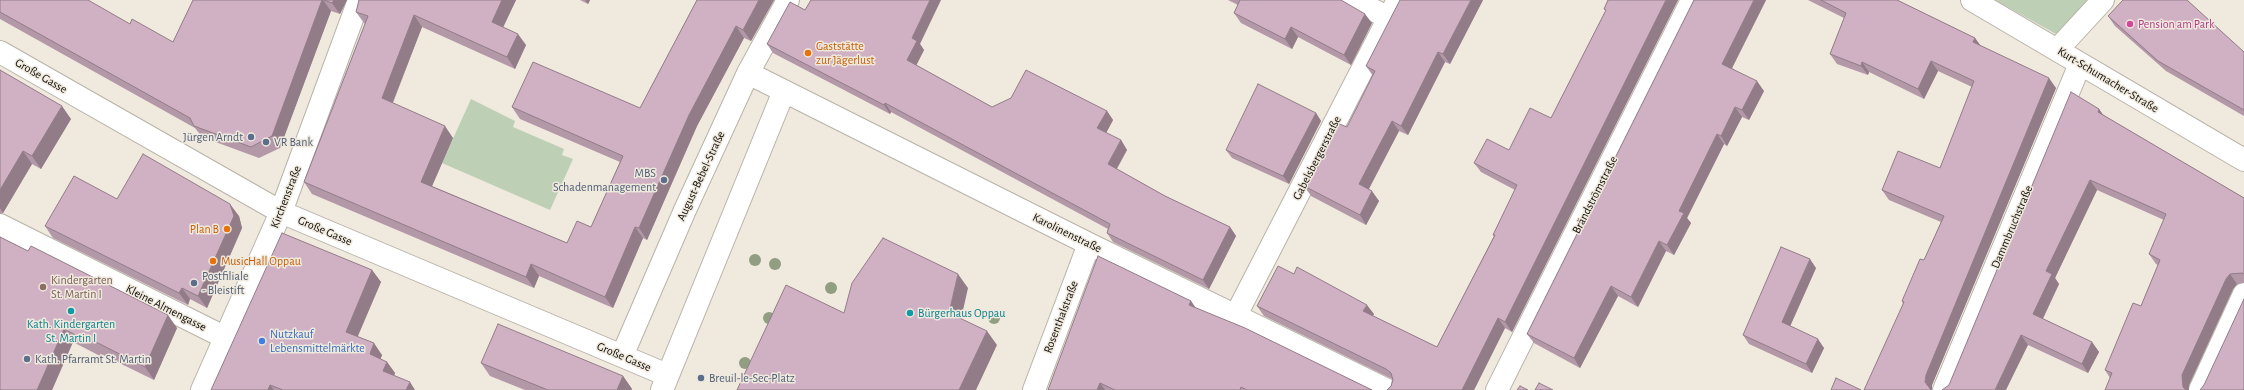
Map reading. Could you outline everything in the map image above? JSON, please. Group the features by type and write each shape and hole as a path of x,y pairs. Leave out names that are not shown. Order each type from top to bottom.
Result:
{"street":[{"name":"Kirchenstraße","path":"202,390 281,212 360,0"},
{"name":"August-Bebel-Straße","path":"622,356 684,210 748,73 788,0"},
{"path":"1353,0 1393,9"},
{"name":"Brändströmstraße","path":"1497,390 1692,0"},
{"name":"Kurt-Schumacher-Straße","path":"1972,0 2244,160"},
{"path":"2058,50 2103,0"},
{"name":"Gabelsbergerstraße","path":"1236,315 1393,9"},
{"name":"Große Gasse","path":"0,52 281,212 622,356 664,383"},
{"name":"Dammbruchstraße","path":"1944,390 2080,64"},
{"name":"Karolinenstraße","path":"748,73 1089,244 1387,390"},
{"path":"664,383 784,91"},
{"name":"Kleine Almengasse","path":"0,225 226,338"},
{"name":"Rosenthalstraße","path":"1034,390 1089,244"},
{"path":"2200,390 2244,294"}],"green space":[{"path":"1995,0 2088,0 2056,34"},
{"path":"471,99 515,121 513,127 564,149 562,155 573,159 550,210 442,163"}],"building":[{"path":"0,0 88,0 130,24 132,19 173,42 193,0 322,0 272,136 251,147 194,126 190,118 0,12"},
{"path":"324,0 334,0 332,3"},
{"path":"359,0 502,0 492,22 518,34 507,57 414,15 382,98 445,126 421,182 567,243 577,221 591,227 623,156 512,107 533,62 640,108 697,0 759,0 743,30 736,26 689,115 639,228 635,227 605,297 531,264 526,277 304,182 368,16 356,12"},
{"path":"811,0 930,0 912,38 917,41 907,60 992,107 1011,98 1026,70 1107,111 1097,128 1121,140 1108,164 1165,196 1230,227 1203,280 1107,233 1110,224 885,103 884,105 767,44 790,2 805,10"},
{"path":"1240,0 1341,0 1365,14 1344,55 1291,27 1285,39 1234,13"},
{"path":"1400,0 1471,0 1443,54 1438,52 1401,126 1392,121 1359,184 1372,191 1360,215 1304,186 1337,123 1347,127 1375,71 1366,66"},
{"path":"1608,0 1666,0 1505,322 1498,318 1462,390 1387,390 1391,386 1393,380 1391,373 1386,369 1257,306 1278,266 1294,274 1297,267 1367,305 1363,311 1437,347 1495,235 1493,235 1517,185 1474,163 1487,139 1509,150 1530,108 1551,118 1606,10 1604,9"},
{"path":"1694,0 1754,0 1722,64 1757,81 1742,110 1735,107 1721,136 1717,134 1679,211 1684,213 1667,245 1659,241 1631,297 1611,286 1574,358 1527,334"},
{"path":"1821,0 1897,0 1975,38 1973,42 2049,78 1926,375 1925,382 1931,390 1864,390 1904,302 1902,301 1920,259 1924,260 1944,216 1882,190 1898,151 1940,168 1974,81 1931,61 1918,89 1862,62 1861,66 1830,54 1846,13"},
{"path":"2123,0 2187,0 2244,52 2244,110 2158,61 2108,16"},
{"path":"0,70 62,106 32,156 23,151 0,190"},
{"path":"1258,84 1316,113 1283,176 1226,150"},
{"path":"2071,92 2099,109 2098,112 2244,198 2244,274 2230,274 2226,279 2182,375 2183,387 2186,390 2105,390 2112,373 2105,370 2133,303 2141,306 2160,260 2149,254 2166,214 2090,180 2046,271 2052,274 2033,314 2092,342 2082,364 2021,335 1995,390 1942,390 1949,385"},
{"path":"143,154 230,204 234,216 198,296 182,288 179,293 45,226 74,176 117,199"},
{"path":"282,233 372,270 346,332 374,343 370,354 387,362 383,371 410,382 406,390 283,390 270,385 268,390 211,390"},
{"name":"Kindergarten St. Martin I","path":"0,237 28,251 31,246 168,315 145,367 94,341 91,343 64,329 37,390 0,390"},
{"name":"Bürgerhaus Oppau","path":"883,238 958,274 949,313 987,331 959,390 737,390 786,285 844,313 852,283"},
{"path":"1781,247 1810,259 1782,322 1818,339 1806,364 1743,335"},
{"path":"1098,256 1191,301 1189,305 1245,328 1372,390 1247,390 1241,387 1240,390 1115,390 1100,383 1097,390 1048,390"},
{"path":"2244,299 2244,390 2200,390 2204,385"},
{"path":"498,324 623,376 617,390 548,390 481,363"},
{"path":"1836,378 1861,390 1831,390"},
{"path":"1539,383 1553,390 1535,390"},
{"path":"1520,386 1528,390 1517,390"}],"place":[{"name":"Pension am Park","path":"2130,24"},
{"name":"Gaststätte zur Jägerlust","path":"808,53"},
{"name":"Jürgen Arndt","path":"251,137"},
{"name":"VR Bank","path":"266,142"},
{"name":"MBS Schadenmanagement","path":"664,180"},
{"name":"Plan B","path":"227,229"},
{"name":"MusicHall Oppau","path":"213,261"},
{"name":"Postfiliale - Bleistift","path":"194,283"},
{"name":"Kindergarten St. Martin I","path":"43,287"},
{"name":"Kath. Kindergarten St. Martin I","path":"71,311"},
{"name":"Bürgerhaus Oppau","path":"910,313"},
{"name":"Nutzkauf Lebensmittelmärkte","path":"262,341"},
{"name":"Kath. Pfarramt St. Martin","path":"27,359"},
{"name":"Breuil-le-Sec-Platz","path":"701,378"}]}
